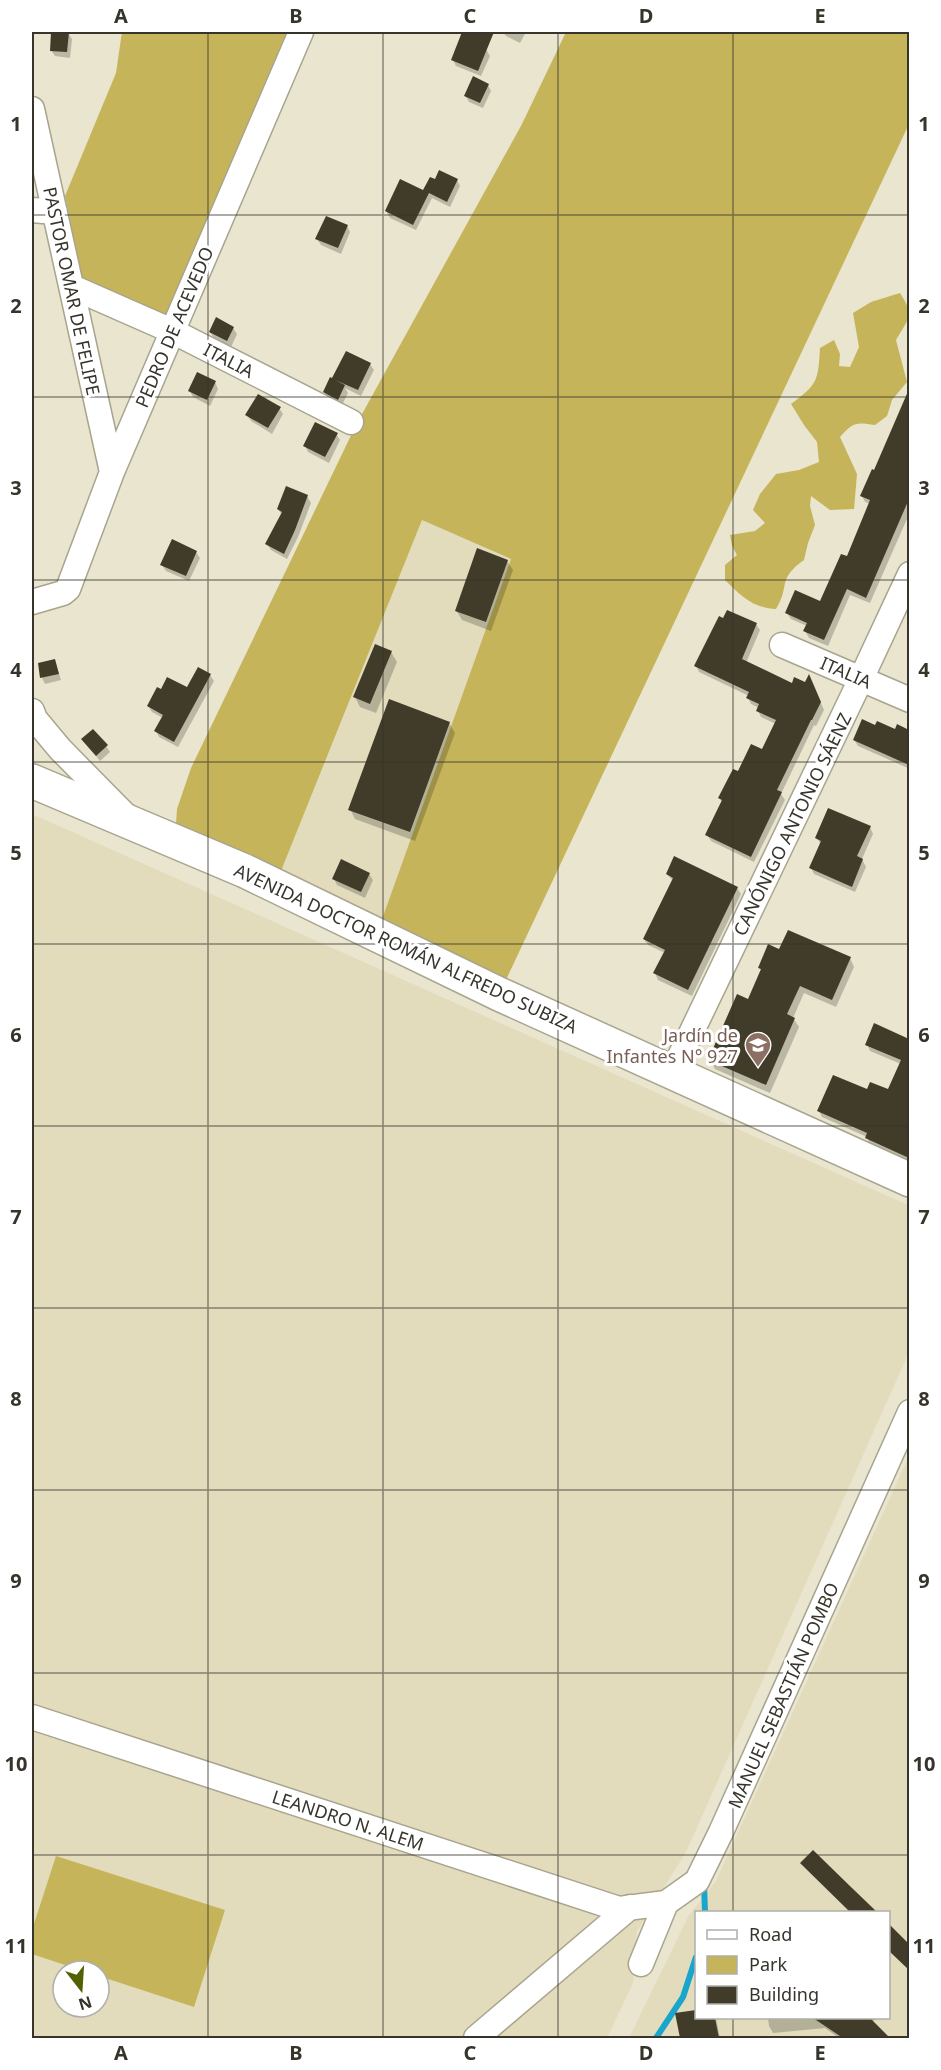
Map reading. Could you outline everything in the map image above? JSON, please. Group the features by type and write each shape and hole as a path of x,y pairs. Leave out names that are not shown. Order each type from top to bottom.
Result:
{"main road":[{"name":"AVENIDA DOCTOR ROMÁN ALFREDO SUBIZA","path":"32,781 238,868 499,994 909,1180"}],"street":[{"name":"PEDRO DE ACEVEDO","path":"32,602 63,593 68,589 112,472 301,32"},
{"name":"PASTOR OMAR DE FELIPE","path":"32,109 43,211 72,287 112,472"},
{"name":"ITALIA","path":"72,287 172,331 351,422"},
{"name":"CANÓNIGO ANTONIO SÁENZ","path":"672,1073 909,574"},
{"name":"ITALIA","path":"782,645 909,700"},
{"path":"32,711 35,719 60,749 134,824"},
{"name":"MANUEL SEBASTIÁN POMBO","path":"666,1903 697,1881 909,1412"},
{"name":"LEANDRO N. ALEM","path":"32,1717 619,1909 666,1903"},
{"path":"641,1964 666,1903"},
{"path":"476,2038 630,1907"}],"shaded area":[{"path":"422,520 511,559 381,922 281,871"},
{"path":"32,814 910,1206 909,1352 686,1852 637,1931 633,1983 607,2038 32,2038"},
{"path":"909,1456 909,2038 629,2038 689,1915 716,1881"}],"green space":[{"path":"122,32 289,32 166,319 82,279 65,196 116,73"},
{"path":"566,32 909,32 909,124 504,984 381,922 511,559 422,520 281,871 176,824 177,809 191,768 356,425 522,124"},
{"path":"900,293 909,312 907,321 896,340 907,382 892,400 887,416 875,425 855,424 840,437 857,474 854,509 830,510 811,496 810,506 815,525 804,560 787,578 776,609 754,604 725,580 725,565 737,555 730,535 755,531 765,523 753,510 760,494 776,474 799,470 819,462 817,442 791,404 815,381 820,348 834,340 840,354 839,366 850,367 859,347 853,313 871,302"},
{"path":"56,1856 225,1910 194,2007 111,1980 111,1959 51,1960 32,1954 32,1930"}],"building":[{"path":"51,32 69,32 67,52 50,51"},
{"path":"462,32 494,32 478,71 451,60"},
{"path":"473,76 489,84 480,103 464,96"},
{"path":"439,170 458,179 447,202 429,193 413,225 385,211 400,179 423,190 430,177 435,179"},
{"path":"326,216 348,225 338,248 315,239"},
{"path":"216,317 234,327 227,341 209,332"},
{"path":"346,351 371,363 358,390 335,380 345,385 338,400 323,392"},
{"path":"197,372 216,381 207,400 188,391"},
{"path":"909,389 909,499 866,598 847,589 824,640 803,631 807,623 785,613 795,590 820,601 841,554 847,556 870,500 860,496 872,469 874,470"},
{"path":"258,394 281,407 268,428 245,415"},
{"path":"315,422 338,433 325,457 303,446"},
{"path":"286,486 308,495 284,554 265,544 282,512 277,509"},
{"path":"172,539 197,551 186,576 160,565"},
{"path":"477,548 508,560 486,622 455,611"},
{"path":"727,610 757,623 742,659 792,683 794,677 805,682 809,674 821,702 777,790 782,792 751,857 705,835 722,800 718,798 733,769 738,771 751,744 762,749 776,720 756,711 759,704 746,698 749,692 694,666 719,616 723,618"},
{"path":"375,644 392,651 370,704 353,697"},
{"path":"55,659 59,674 40,678 38,663"},
{"path":"198,667 211,674 174,742 154,731 163,715 147,706 157,687 161,689 167,677 187,687"},
{"path":"389,699 450,722 410,832 348,810"},
{"path":"862,719 875,725 877,721 895,729 897,724 909,730 909,765 853,740"},
{"path":"93,729 108,745 96,756 81,739"},
{"path":"828,808 871,826 857,856 863,859 852,887 809,868 821,841 815,838"},
{"path":"674,856 738,887 688,990 653,973 665,950 643,939 673,878 666,874"},
{"path":"341,859 370,873 361,892 332,879"},
{"path":"788,930 851,957 832,1000 800,986 787,1014 795,1018 766,1085 708,1060 737,994 748,999 761,969 758,968 768,944 779,949"},
{"path":"874,1023 909,1039 909,1158 865,1138 867,1133 817,1111 833,1075 867,1089 870,1082 888,1089 901,1060 865,1045"},
{"path":"813,1850 876,1911 849,1911 800,1863"},
{"path":"890,1925 909,1944 909,1970 890,1952"},
{"path":"695,2010 695,2019 715,2019 719,2038 680,2038 675,2013"},
{"path":"814,2019 871,2019 890,2038 843,2038"}],"waterway":[{"path":"704,1884 705,1911"},
{"path":"656,2038 683,1997 695,1960"}],"place":[{"name":"Jardín de Infantes N° 927","path":"758,1068"}]}
